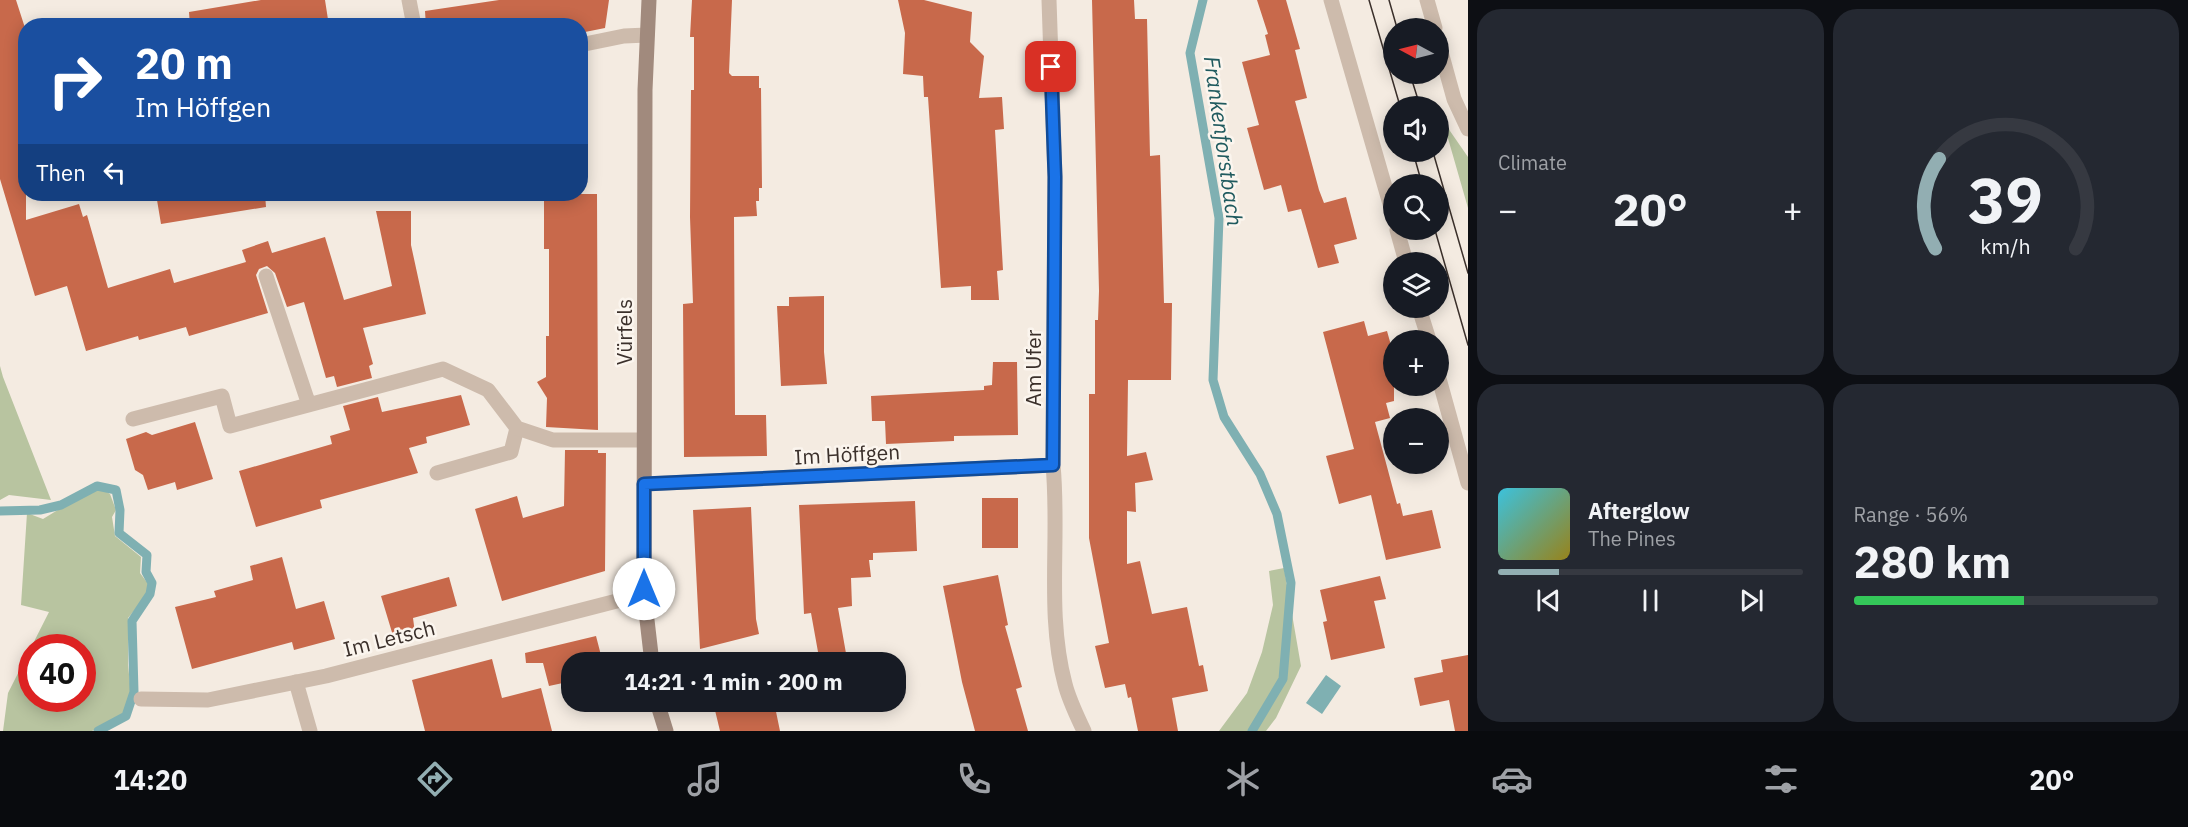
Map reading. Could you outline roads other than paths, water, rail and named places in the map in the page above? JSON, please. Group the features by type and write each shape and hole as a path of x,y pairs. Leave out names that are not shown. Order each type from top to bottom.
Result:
{"street":[{"path":"409,0 412,18"},
{"name":"Vürfels","path":"649,0 643,440 644,594 651,652"},
{"name":"Am Ufer","path":"1049,0 1055,177 1053,465 1058,651 1065,686 1084,731"},
{"path":"1331,0 1383,180"},
{"path":"1427,0 1432,18"},
{"path":"588,43 624,36 647,35"},
{"path":"1449,79 1468,129"},
{"path":"266,276 309,405"},
{"path":"133,420 222,396 230,426 443,369 488,390 517,428 553,440 643,440"},
{"path":"1444,396 1468,483"},
{"path":"437,473 511,452 517,428"},
{"name":"Im Höffgen","path":"644,484 1053,465"},
{"name":"Im Letsch","path":"141,699 208,700 297,682 644,594"},
{"path":"297,682 310,731"},
{"path":"660,712 666,731"}],"water":[{"path":"1326,675 1341,686 1322,714 1306,703"}],"waterway":[{"name":"Frankenforstbach","path":"1203,0 1190,53 1219,218 1213,380 1224,417 1260,474 1277,514 1291,583 1283,679 1252,731"},
{"path":"0,511 40,510 61,505 97,486 116,490 120,510 119,533 147,555 146,572 152,583 150,594 132,621 134,692 126,716 98,731"}],"tram line":[{"path":"1369,0 1397,96"},
{"path":"1389,0 1394,18"},
{"path":"1413,84 1417,96"},
{"path":"1416,162 1419,174"},
{"path":"1436,162 1468,273"},
{"path":"1438,240 1468,345"}]}
